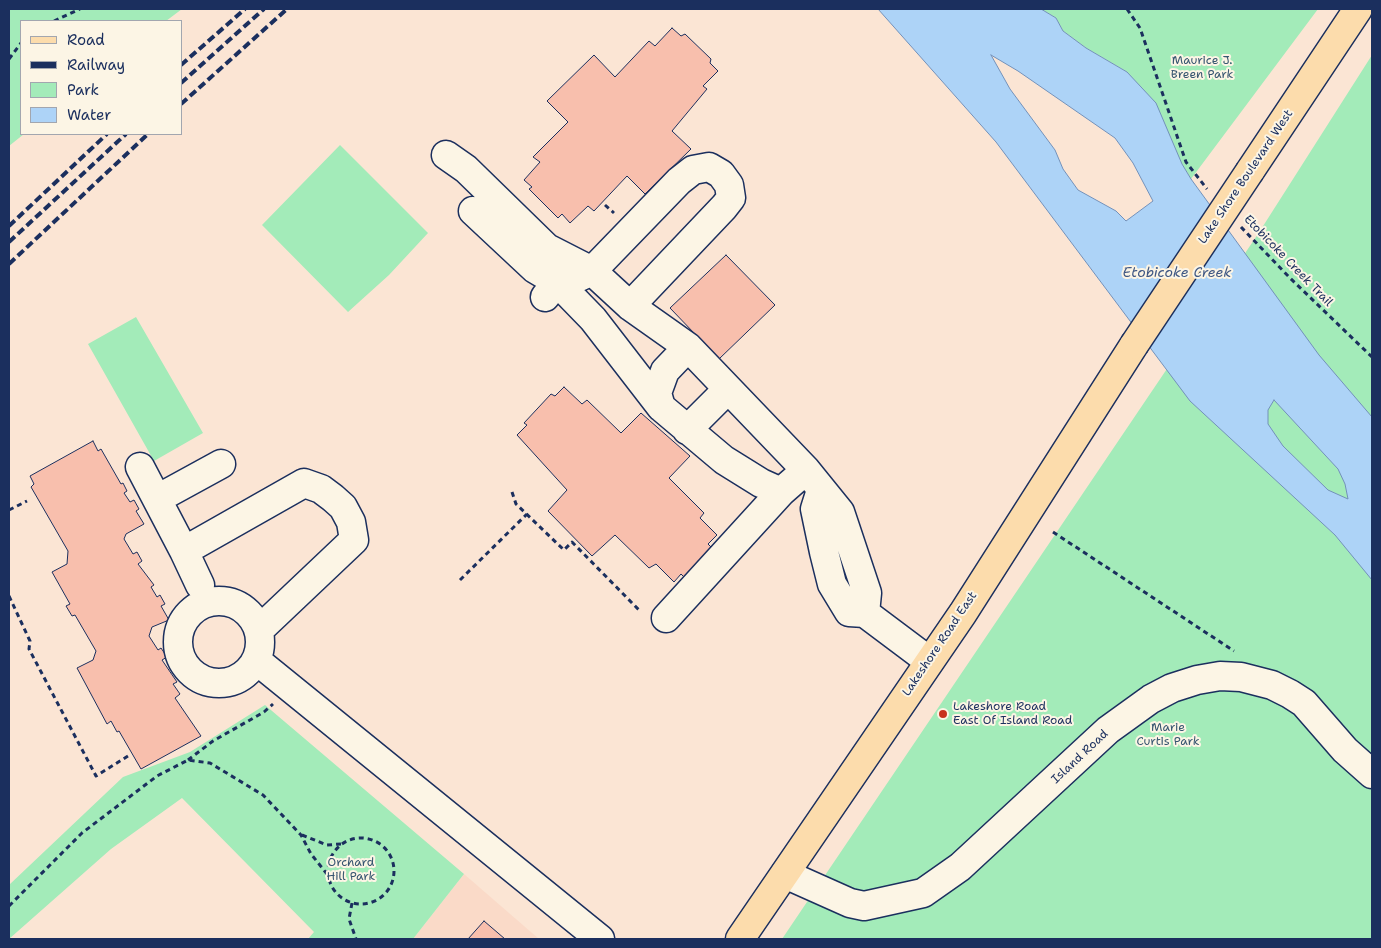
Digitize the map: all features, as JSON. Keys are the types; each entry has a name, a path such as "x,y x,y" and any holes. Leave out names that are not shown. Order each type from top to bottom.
{"main road":[{"name":"Lake Shore Boulevard West","path":"1134,345 1358,9"},
{"name":"Lakeshore Road East","path":"740,939 963,613 1134,345"}],"street":[{"path":"446,155 466,169 547,248 592,271 630,306 688,347 813,480 815,509 832,584 849,612 865,613 929,661"},
{"path":"551,289 592,271 693,170 709,167 722,174 729,185 731,198 630,306"},
{"path":"473,211 536,269 551,289 593,319 661,407 724,460 761,483 782,492"},
{"path":"661,407 658,393 664,371 688,347"},
{"path":"688,430 728,389"},
{"path":"157,499 221,464"},
{"path":"140,467 200,584"},
{"path":"666,618 782,492 813,480"},
{"path":"184,551 304,482 321,489 343,507 352,522 354,540 259,630"},
{"path":"211,601 227,601 241,606 252,616 259,630 260,644 256,660 247,672 234,680 219,683 204,680 191,672 181,660 177,645 179,630 186,616 197,606 211,601"},
{"path":"256,660 600,939"},
{"name":"Island Road","path":"785,874 850,903 864,906 923,893 960,867 1108,730 1151,699 1172,688 1197,680 1220,676 1254,679 1272,685 1304,703 1345,750 1372,774"}],"path":[{"path":"56,20 80,9"},
{"path":"1127,9 1140,28 1186,162 1212,194"},
{"path":"9,59 20,44"},
{"name":"Etobicoke Creek Trail","path":"1238,222 1290,278 1372,357"},
{"path":"512,492 516,504 564,550 572,542 639,610"},
{"path":"9,510 27,501"},
{"path":"460,580 527,514"},
{"path":"1053,532 1225,644 1242,658 1254,679"},
{"path":"9,596 30,641 29,649 96,776 128,756"},
{"path":"9,906 82,833 157,776 188,760 213,741 264,712 290,688"},
{"path":"188,760 210,763 228,772 263,795 301,834 311,854 327,874"},
{"path":"301,834 327,846 341,844 352,839 372,840 386,850 393,865 392,882 383,896 364,904 352,904 337,894 330,885 327,874 328,863 333,852 341,844"},
{"path":"352,904 349,919 356,939"}],"shaded area":[{"path":"464,874 539,939 413,939"}],"green space":[{"path":"9,9 182,9 167,20 20,20 20,135 23,135 9,146"},
{"name":"Maurice J. Breen Park","path":"1041,9 1318,9 1191,179 1127,72 1086,48 1063,31 1056,18"},
{"name":"Marie Curtis Park","path":"1372,55 1372,939 782,939 1258,234"},
{"path":"340,145 428,233 389,275 348,312 262,225"},
{"path":"136,317 203,433 154,461 88,344"},
{"name":"Orchard Hill Park","path":"265,705 464,874 413,939 308,939 314,932 182,798 111,849 9,939 9,885 123,777 190,752"}],"water":[{"name":"Etobicoke Creek","path":"878,9 1041,9 1056,18 1063,31 1086,48 1127,72 1156,103 1182,164 1191,179 1319,355 1372,417 1372,580 1335,535 1190,401 996,142","holes":["991,55 1018,71 1115,138 1133,163 1153,201 1126,221 1116,211 1078,190 1063,169 1055,150 1010,89","1274,400 1338,469 1345,484 1348,499 1328,490 1283,446 1268,424 1268,410"]}],"building":[{"path":"672,28 681,36 685,34 711,59 710,63 718,71 703,86 707,89 672,131 691,149 645,194 627,176 594,211 588,206 570,223 562,214 558,218 529,189 532,187 524,180 540,162 533,157 568,122 547,101 594,55 615,77 649,41 655,46"},
{"path":"726,255 775,305 719,359 670,308"},
{"path":"564,387 582,404 587,400 621,433 641,413 690,456 669,478 704,513 700,518 717,535 708,544 712,548 684,577 681,574 674,582 656,564 649,568 615,535 592,556 548,511 567,490 517,435 527,425 524,423 551,394 555,396"},
{"path":"93,441 98,451 101,449 121,484 123,483 127,491 124,493 130,502 134,500 139,509 136,511 144,524 126,534 124,539 133,554 137,552 142,561 138,564 154,585 151,587 157,597 160,595 165,604 161,606 169,620 152,627 149,636 158,650 161,648 167,657 162,660 177,682 173,684 180,694 175,698 201,736 141,769 119,731 117,732 111,721 107,724 77,668 93,660 96,651 75,615 72,616 66,606 70,604 52,572 67,564 68,551 31,487 34,484 30,476"},
{"path":"484,921 505,939 468,939"}],"railway":[{"path":"182,64 245,9"},
{"path":"182,82 264,9"},
{"path":"182,103 287,9"},
{"path":"9,226 106,135"},
{"path":"9,242 125,135"},
{"path":"9,264 147,135"}],"place":[{"name":"Lakeshore Road East Of Island Road","path":"943,714"}]}
